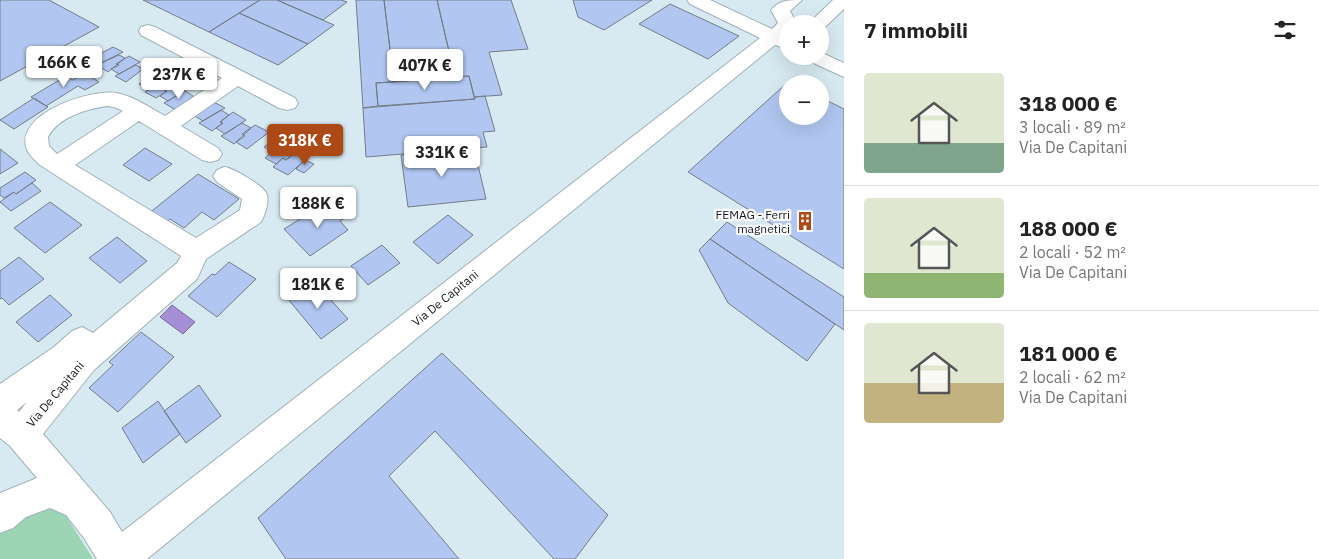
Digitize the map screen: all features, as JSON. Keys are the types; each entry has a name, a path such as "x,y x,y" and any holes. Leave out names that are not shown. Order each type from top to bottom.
{"street":[{"path":"696,0 779,30"},
{"path":"781,15 780,10 793,0"},
{"path":"827,15 844,0"},
{"path":"148,31 287,103"},
{"name":"Via De Capitani","path":"196,252 187,271 82,360 11,426 97,525 118,559 779,36"},
{"path":"829,64 844,71"},
{"path":"165,127 237,76"},
{"path":"196,252 57,165 38,149 37,137 44,126 69,109 102,100 117,100 139,111 210,154"},
{"path":"57,165 139,111"},
{"name":"Via De Capitani","path":"0,403 65,357 169,261 196,252 252,215 256,195 225,176"},
{"path":"0,515 15,504 50,491 78,502"}],"green space":[{"path":"43,503 63,511 93,559 0,559 0,526"}],"shaded area":[{"path":"172,305 195,322 183,334 160,317"}],"building":[{"path":"0,0 49,0 99,27 0,81"},
{"path":"143,0 260,0 209,32"},
{"path":"260,0 277,0 334,25 308,44 239,13"},
{"path":"277,0 341,0 347,2 323,20"},
{"path":"356,0 384,0 394,82 376,83 378,106 363,108"},
{"path":"384,0 437,0 455,77 394,82"},
{"path":"437,0 511,0 528,49 489,52 502,95 474,97 469,76 455,77"},
{"path":"573,0 652,0 604,30 578,17"},
{"path":"670,4 739,36 708,59 639,24"},
{"path":"239,13 308,44 278,65 209,32"},
{"path":"113,47 123,52 101,63 92,58"},
{"path":"119,55 125,58 108,72 97,65"},
{"path":"129,56 140,62 119,74 111,69 119,65 116,64"},
{"path":"136,65 143,69 126,82 115,76"},
{"path":"159,71 170,77 148,89 139,84"},
{"path":"84,73 99,82 85,90 78,86 46,106 31,97 66,76 73,80"},
{"path":"469,76 475,99 378,106 376,83"},
{"path":"166,80 173,84 164,90 167,91 156,98 145,92"},
{"path":"177,81 189,88 168,101 160,96 167,91 164,90"},
{"name":"FEMAG - Ferri magnetici","path":"779,90 779,125 829,125 829,102 844,109 844,269 688,172"},
{"path":"185,91 193,96 176,110 164,103"},
{"path":"485,96 495,131 483,132 487,147 366,157 363,108 475,99 474,97"},
{"path":"34,98 48,107 14,129 0,120"},
{"path":"212,101 225,108 203,121 193,115"},
{"path":"221,110 229,115 220,122 223,123 212,131 199,123"},
{"path":"233,112 246,120 225,134 216,128 223,123 220,122"},
{"path":"242,123 251,128 234,144 221,136"},
{"path":"255,125 269,132 247,149 236,142 245,136 242,134"},
{"path":"275,138 283,142 272,151 264,147"},
{"path":"288,138 302,146 286,160 283,158 276,164 265,158"},
{"path":"145,148 172,164 149,181 123,165"},
{"path":"474,148 486,199 408,207 401,155"},
{"path":"0,149 18,163 0,174"},
{"path":"294,153 305,160 288,175 273,167 283,158 286,160"},
{"path":"305,160 314,164 304,173 296,169"},
{"path":"25,172 36,180 16,194 14,192 4,198 0,195 0,188"},
{"path":"198,174 239,199 214,220 202,212 184,228 170,219 163,224 148,214"},
{"path":"32,183 41,191 11,211 0,202 14,192 16,194"},
{"path":"50,202 82,225 45,253 14,228"},
{"path":"334,202 348,216 340,221 348,230 310,256 284,229 305,216 308,219"},
{"path":"448,215 473,235 438,264 413,242"},
{"path":"727,222 844,297 844,330 710,239"},
{"path":"117,237 147,261 120,283 89,258"},
{"path":"710,239 835,324 807,361 728,303 699,250"},
{"path":"382,245 400,263 368,285 351,266"},
{"path":"19,257 44,279 9,305 2,298 0,299 0,271"},
{"path":"229,262 256,279 217,317 188,296 212,274 215,275"},
{"path":"314,281 348,319 321,339 288,299"},
{"path":"50,295 72,315 38,342 16,322"},
{"path":"141,332 174,357 118,412 89,388 113,365 109,362"},
{"path":"442,353 608,515 575,559 554,559 435,431 389,476 459,559 286,559 258,518"},
{"path":"199,385 221,416 186,443 164,411"},
{"path":"158,401 180,434 143,463 122,428"}],"place":[{"name":"FEMAG - Ferri magnetici","path":"805,221"}]}
